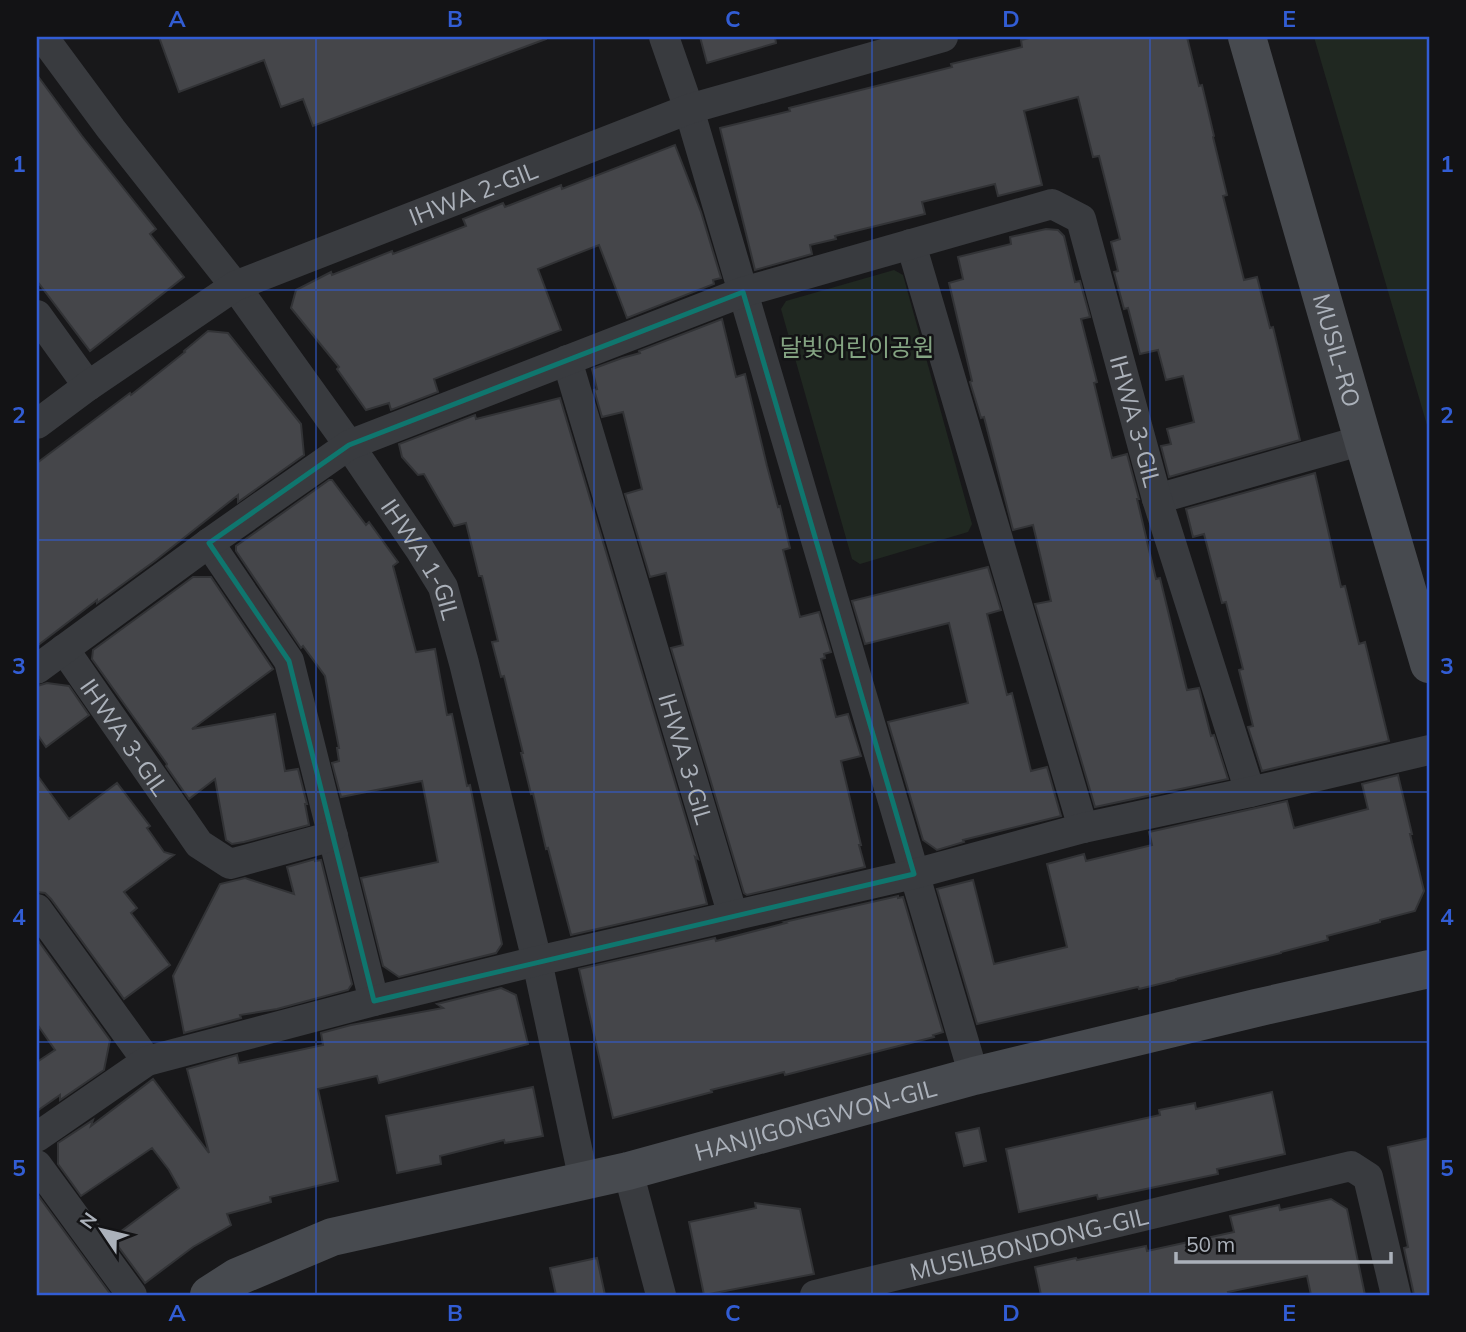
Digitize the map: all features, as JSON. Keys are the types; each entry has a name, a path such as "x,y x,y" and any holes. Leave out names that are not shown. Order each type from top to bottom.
{"street":[{"name":"IHWA 1-GIL","path":"43,37 111,130 235,286 349,445 443,587 537,961 584,1181"},
{"path":"664,37 689,109 974,1076"},
{"name":"IHWA 2-GIL","path":"37,424 235,286 689,109 943,37"},
{"name":"MUSIL-RO","path":"1247,37 1429,664"},
{"name":"IHWA 3-GIL","path":"37,669 349,445 743,292 1052,204 1081,219 1157,499 1250,792"},
{"path":"911,244 1083,828"},
{"path":"37,315 88,386"},
{"name":"IHWA 3-GIL","path":"567,360 733,916"},
{"path":"1157,499 1363,440"},
{"path":"209,543 289,661 374,1001"},
{"name":"IHWA 3-GIL","path":"64,649 199,844 230,864 333,836"},
{"path":"37,1137 147,1060 537,961 914,874 1083,828 1429,750"},
{"path":"37,909 147,1060"},
{"name":"HANJIGONGWON-GIL","path":"209,1295 237,1277 331,1237 628,1171 974,1076 1429,969"},
{"path":"37,1165 132,1295"},
{"name":"MUSILBONDONG-GIL","path":"815,1295 1350,1166 1368,1177 1396,1295"},
{"path":"628,1171 661,1295"}],"highlighted area":[{"path":"743,292 914,874 374,1001 289,661 209,543 349,445"}],"green space":[{"path":"1314,37 1429,37 1429,432"},
{"name":"달빛어린이공원","path":"894,270 903,275 972,524 968,532 860,564 852,559 781,309 786,301"}],"building":[{"path":"159,37 546,39 313,126 303,99 281,107 264,60 179,92"},
{"path":"700,37 775,37 776,43 707,63"},
{"path":"1033,37 1187,37 1214,136 1227,195 1223,196 1244,280 1257,277 1270,328 1273,327 1300,440 1169,477 1161,446 1171,444 1167,429 1194,422 1183,376 1166,380 1158,350 1140,354 1128,308 1124,309 1114,272 1118,271 1111,242 1120,239 1099,156 1093,157 1078,97 1024,111 1042,185 998,196 995,184 922,202 925,214 835,236 836,239 810,245 812,254 755,270 720,128 1022,47 1021,40"},
{"path":"37,75 156,229 150,234 184,277 90,351 37,281"},
{"path":"675,145 701,212 721,278 713,280 714,284 627,318 599,245 538,269 561,330 434,379 438,392 391,410 389,403 366,410 337,369 339,367 291,308 296,290 331,272 332,275 466,226 463,219 503,203 505,207 561,185 562,189"},
{"path":"1046,229 1058,230 1064,236 1075,282 1080,281 1090,317 1081,319 1112,458 1127,454 1156,579 1160,578 1187,690 1199,688 1211,736 1214,735 1228,779 1095,807 1035,604 1051,601 1033,525 1013,530 984,417 981,418 970,382 972,381 949,283 963,279 958,257 1011,244 1010,237"},
{"path":"722,319 736,377 745,374 767,466 778,507 780,506 790,548 783,550 800,617 819,612 831,652 824,654 825,658 821,659 836,717 848,714 861,756 841,761 865,867 747,895 744,893 671,648 683,645 666,573 650,577 625,494 642,489 623,412 602,417 594,390 597,389 592,369 640,353 639,351"},
{"path":"208,331 228,333 301,424 304,455 238,502 238,495 156,560 97,603 97,600 37,646 37,463 130,393 131,395"},
{"path":"560,398 698,859 695,857 707,904 571,935 533,793 531,794 504,676 501,677 492,642 498,641 466,523 454,526 424,474 418,475 402,457 399,444 475,415 476,419"},
{"path":"1315,473 1341,587 1345,586 1359,644 1365,642 1389,741 1262,771 1248,727 1253,726 1239,670 1243,669 1226,602 1222,603 1204,534 1193,537 1186,509"},
{"path":"332,480 366,525 369,522 398,562 393,566 416,652 435,649 447,715 452,714 467,786 470,785 502,944 496,953 399,977 383,966 361,878 438,862 422,781 341,797 332,763 339,761 339,748 325,676 303,646 301,648 236,551 236,546"},
{"path":"988,567 1001,610 987,614 1007,695 1012,693 1031,771 1047,767 1061,816 963,840 964,842 937,850 923,840 888,722 968,703 949,623 865,644 852,601"},
{"path":"193,577 211,577 273,669 192,729 275,714 285,771 298,769 309,825 244,842 232,844 226,840 215,779 189,799 92,659 93,650"},
{"path":"47,683 69,686 89,715 46,747 37,734 37,686"},
{"path":"37,775 69,819 117,783 150,826 147,828 164,852 174,855 124,892 137,908 131,913 170,965 124,999 51,899 45,893 37,892"},
{"path":"1398,775 1424,891 1415,911 1327,936 1328,940 1281,953 1139,989 1138,987 977,1024 937,889 973,880 994,964 1067,947 1047,864 1084,854 1086,861 1152,845 1149,832 1287,801 1294,828 1368,809 1362,784"},
{"path":"315,859 321,860 352,984 348,990 277,1009 240,1015 241,1018 184,1033 173,976 220,884 245,878 294,894 287,867"},
{"path":"903,897 943,1032 933,1035 934,1037 785,1075 784,1072 711,1090 712,1092 613,1118 579,969 715,938 716,941 786,923 784,922"},
{"path":"37,939 110,1040 104,1070 60,1100 60,1095 37,1111 37,1062 55,1050 37,1024"},
{"path":"501,988 516,995 528,1044 379,1083 377,1076 318,1089 338,1181 270,1197 271,1202 227,1214 231,1225 193,1247 145,1283 112,1238 179,1188 169,1170 152,1148 81,1196 58,1164 58,1143 93,1120 91,1126 153,1079 209,1153 187,1069 237,1055 239,1063 323,1045 321,1033 443,1008 437,1004"},
{"path":"533,1087 543,1136 505,1143 504,1140 440,1156 441,1164 397,1173 386,1116"},
{"path":"1272,1092 1285,1154 1217,1169 1218,1174 1019,1212 1006,1149 1160,1115 1159,1110 1195,1103 1196,1109"},
{"path":"979,1128 986,1161 964,1166 956,1133"},
{"path":"1429,1138 1429,1295 1414,1295 1404,1248 1408,1247 1388,1147"},
{"path":"37,1194 111,1295 37,1295"},
{"path":"1331,1199 1347,1209 1365,1295 1311,1295 1307,1276 1228,1292 1229,1295 1041,1295 1035,1267 1146,1246 1147,1251 1234,1232 1230,1216 1279,1205 1280,1210"},
{"path":"755,1203 800,1209 814,1274 704,1295 689,1222 756,1208"},
{"path":"597,1258 605,1295 556,1295 550,1268"}]}
